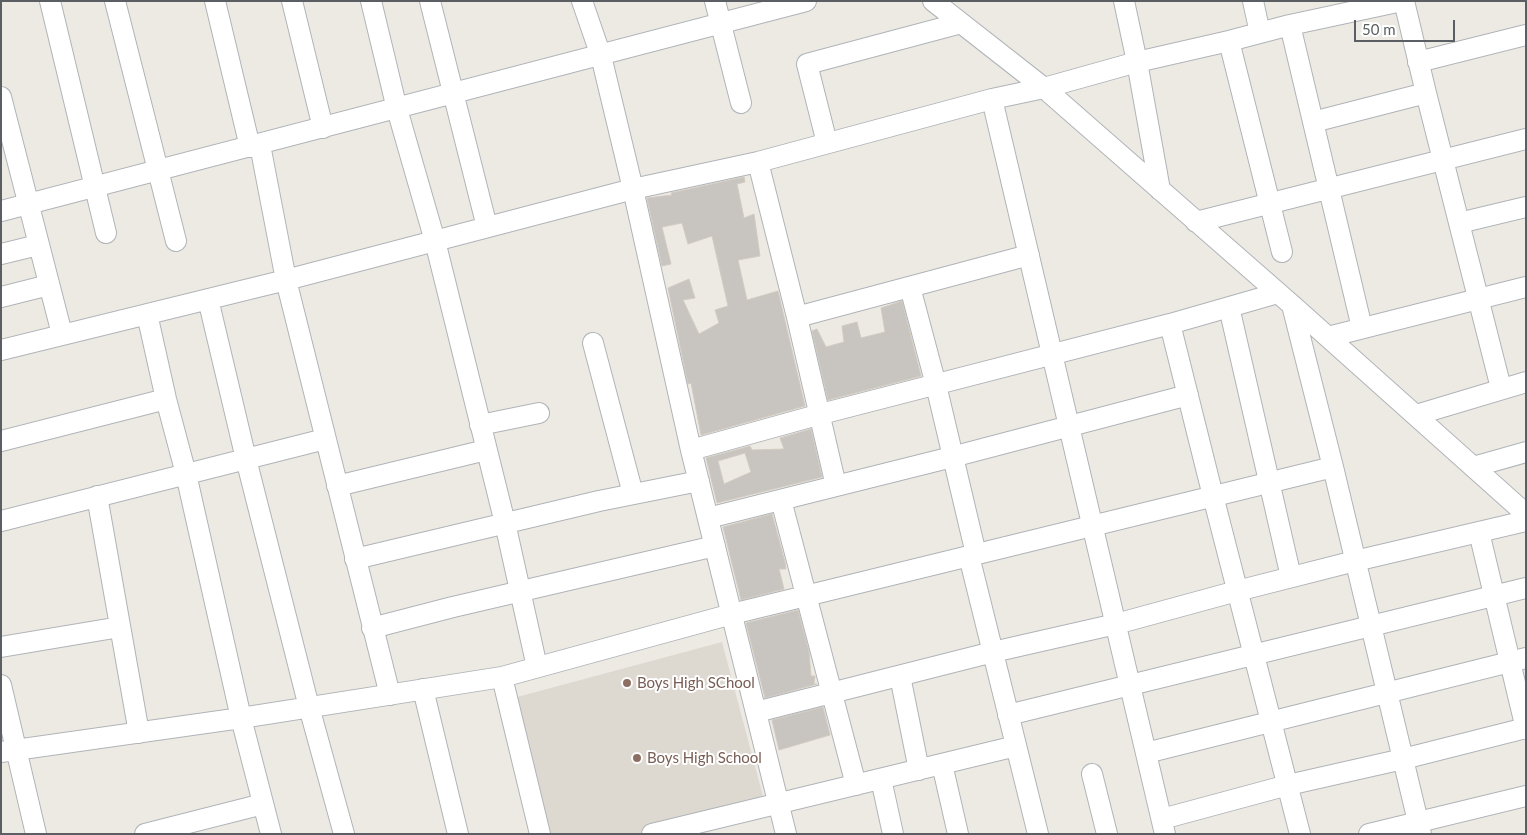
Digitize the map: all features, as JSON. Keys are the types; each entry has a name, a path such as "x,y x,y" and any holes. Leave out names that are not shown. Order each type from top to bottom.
{"street":[{"path":"50,1 106,233"},
{"path":"116,1 176,241"},
{"path":"215,1 255,146 325,439 390,695"},
{"path":"292,1 322,128"},
{"path":"371,1 397,109 435,241 505,523 537,668"},
{"path":"430,1 487,227"},
{"path":"582,1 601,56 699,481 786,834"},
{"path":"715,1 742,103"},
{"path":"1,211 806,1"},
{"path":"1124,1 1160,190"},
{"path":"1254,1 1260,33"},
{"path":"1,350 286,280 633,189 758,162 1137,62 1229,41 1290,24 1403,1 1501,388"},
{"path":"935,2 1044,88 1328,337 1526,514"},
{"path":"827,143 808,64 961,23"},
{"path":"1290,24 1362,328"},
{"path":"1418,62 1526,35"},
{"path":"1229,41 1282,252"},
{"path":"1314,122 1426,94"},
{"path":"1,97 62,334"},
{"path":"992,99 1163,826 1288,786 1526,729 1518,660 1494,596 1478,532"},
{"path":"1196,222 1526,139"},
{"path":"758,162 798,317 836,486"},
{"path":"1459,223 1526,207"},
{"path":"1,254 38,244"},
{"path":"798,317 1028,255"},
{"path":"1,297 49,285"},
{"path":"910,287 936,385 993,652 1038,834"},
{"path":"1328,337 1526,287"},
{"path":"208,299 309,708 344,834"},
{"path":"692,450 821,414 1230,307 1285,299"},
{"path":"1285,299 1332,467 1419,828"},
{"path":"1230,307 1290,577"},
{"path":"147,314 271,834"},
{"path":"1170,324 1300,834"},
{"path":"593,343 633,494"},
{"path":"1416,415 1526,382"},
{"path":"708,518 1188,395"},
{"path":"1,441 166,399"},
{"path":"480,425 539,413"},
{"path":"1,521 325,439"},
{"path":"337,486 486,450"},
{"path":"1473,467 1526,452"},
{"path":"9,751 309,708 502,677 732,614 1332,467"},
{"path":"355,559 505,523 699,481"},
{"path":"97,496 139,733"},
{"path":"781,500 856,785"},
{"path":"756,712 993,652 1116,624 1237,590 1526,521"},
{"path":"372,628 715,546"},
{"path":"1008,715 1526,588"},
{"path":"1,647 120,626"},
{"path":"1146,754 1518,660"},
{"path":"900,676 919,770"},
{"path":"502,677 540,834"},
{"path":"1,685 9,751 36,834"},
{"path":"423,689 458,834"},
{"path":"652,834 1016,746"},
{"path":"942,764 958,834"},
{"path":"1092,774 1107,834"},
{"path":"881,779 894,834"},
{"path":"1369,834 1419,828 1526,796"},
{"path":"145,834 179,830 263,804"}],"shaded area":[{"name":"Boys High School","path":"722,642 768,815 699,834 542,834 506,700"}],"building":[{"path":"744,177 745,182 737,184 744,218 754,214 760,256 738,260 747,300 778,291 805,406 701,435 691,383 688,384 668,288 689,279 695,298 683,300 699,334 719,323 715,310 728,306 712,236 688,244 682,223 662,227 671,264 662,266 647,198 672,195 671,193"},
{"path":"902,301 921,376 828,400 812,331 817,329 826,347 844,342 842,326 857,322 861,338 885,332 881,308"},
{"path":"811,429 822,477 717,503 706,458 750,446 752,450 784,449 780,438","holes":["745,453 751,472 724,484 718,461"]},
{"path":"772,514 785,562 786,569 779,569 784,589 741,600 723,527"},
{"path":"798,610 809,652 811,676 815,676 814,684 817,684 765,698 746,623"},
{"path":"823,707 830,735 779,750 772,720"}],"place":[{"name":"Boys High SChool","path":"627,683"},
{"name":"Boys High School","path":"637,758"}]}
